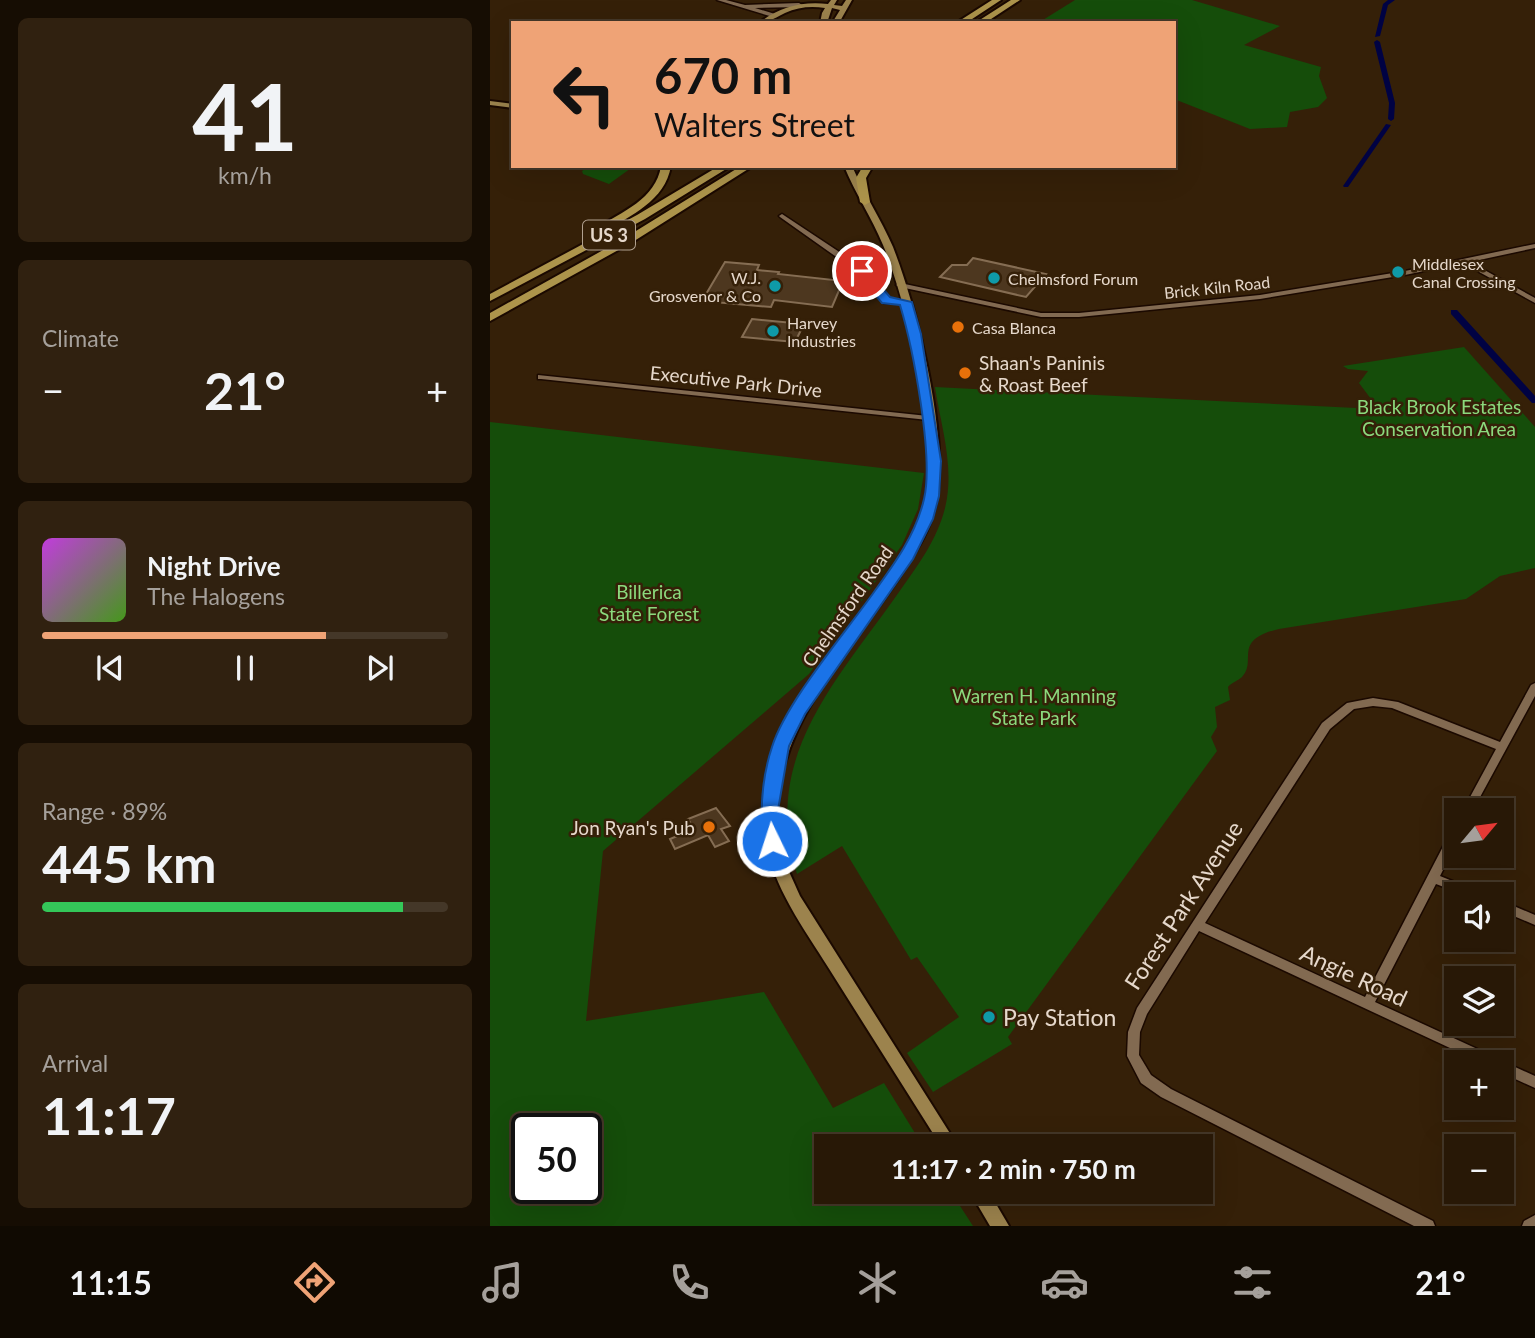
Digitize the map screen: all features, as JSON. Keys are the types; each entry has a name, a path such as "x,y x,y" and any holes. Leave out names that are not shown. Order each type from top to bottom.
{"highway":[{"path":"963,21 997,0"},
{"path":"982,21 1016,0"},
{"path":"998,21 1024,0"},
{"path":"490,298 646,201 661,185 665,168"},
{"name":"US 3","path":"490,298 617,230 723,168"},
{"name":"US 3","path":"490,318 627,241 745,168"},
{"path":"865,202 861,178 867,168"}],"main road":[{"path":"836,21 849,0"},
{"path":"765,21 799,5 830,5 841,9"},
{"path":"490,103 511,106"},
{"name":"Chelmsford Road","path":"849,168 889,248 915,334 934,466 932,496 926,519 906,559 798,712 781,746 772,786 769,818 776,859 793,898 942,1134"},
{"path":"986,1204 1000,1226"}],"street":[{"path":"720,0 773,16"},
{"path":"743,7 799,5"},
{"path":"782,216 862,271 887,301 905,302"},
{"name":"Brick Kiln Road","path":"900,285 1041,315 1079,315 1260,298 1535,246"},
{"path":"1463,261 1535,300"},
{"name":"Executive Park Drive","path":"541,377 928,418"},
{"path":"1474,798 1535,687"},
{"name":"Forest Park Avenue","path":"1428,1226 1166,1093 1146,1079 1133,1056 1134,1031 1140,1012 1199,926 1315,743 1340,712 1363,703 1394,705 1501,747"},
{"path":"1368,1004 1444,856"},
{"path":"1433,878 1444,882"},
{"path":"1514,911 1535,920"},
{"name":"Angie Road","path":"1199,926 1466,1050"},
{"path":"1514,1072 1535,1082"},
{"path":"1528,1226 1535,1222"}],"green space":[{"path":"1075,0 1192,0 1280,26 1244,45 1321,67 1319,76 1327,98 1318,107 1290,112 1287,127 1250,129 1176,100 1176,21 1041,21"},
{"path":"586,168 631,168 609,184 583,174 582,171"},
{"name":"Warren H. Manning State Park","path":"1464,347 1535,427 1535,568 1500,576 1466,599 1279,629 1255,639 1248,651 1246,671 1228,687 1230,700 1215,707 1217,727 1211,737 1217,751 1008,1037 1012,1044 933,1092 907,1053 959,1017 917,957 911,960 842,846 797,874 788,832 789,793 797,757 811,722 830,689 920,562 942,520 948,493 948,462 935,387 1356,408 1357,403 1371,399 1359,383 1368,371 1343,366"},
{"name":"Billerica State Forest","path":"490,422 924,473 918,509 902,545 809,674 603,851 586,1021 764,992 833,1108 884,1083 916,1134 814,1134 814,1204 959,1204 973,1226 490,1226"}],"building":[{"name":"Chelmsford Forum","path":"973,258 1046,274 1026,297 940,277 952,265 967,265"},
{"name":"W.J. Grosvenor & Co","path":"725,262 759,265 757,270 779,272 778,274 843,281 832,307 774,300 771,307 702,301"},
{"name":"Harvey Industries","path":"752,319 804,324 795,342 742,337"},
{"name":"Jon Ryan's Pub","path":"716,808 730,826 721,829 729,841 715,847 708,835 675,849 670,839 694,829 688,819"}],"waterway":[{"path":"1377,36 1386,4 1392,0"},
{"path":"1377,42 1392,103 1391,119"},
{"path":"1346,186 1388,125"},
{"path":"1454,312 1535,401"}],"place":[{"name":"Middlesex Canal Crossing","path":"1398,272"},
{"name":"Chelmsford Forum","path":"994,278"},
{"name":"W.J. Grosvenor & Co","path":"775,286"},
{"name":"Casa Blanca","path":"958,327"},
{"name":"Harvey Industries","path":"773,331"},
{"name":"Shaan's Paninis & Roast Beef","path":"965,373"},
{"name":"Jon Ryan's Pub","path":"709,827"},
{"name":"Pay Station","path":"989,1017"}],"route":[{"path":"772,841 769,810 781,746 798,712 906,559 926,519 932,496 934,461 915,334 905,302 887,301 862,271"}],"park label":[{"name":"Black Brook Estates Conservation Area","path":"1439,417"}]}
